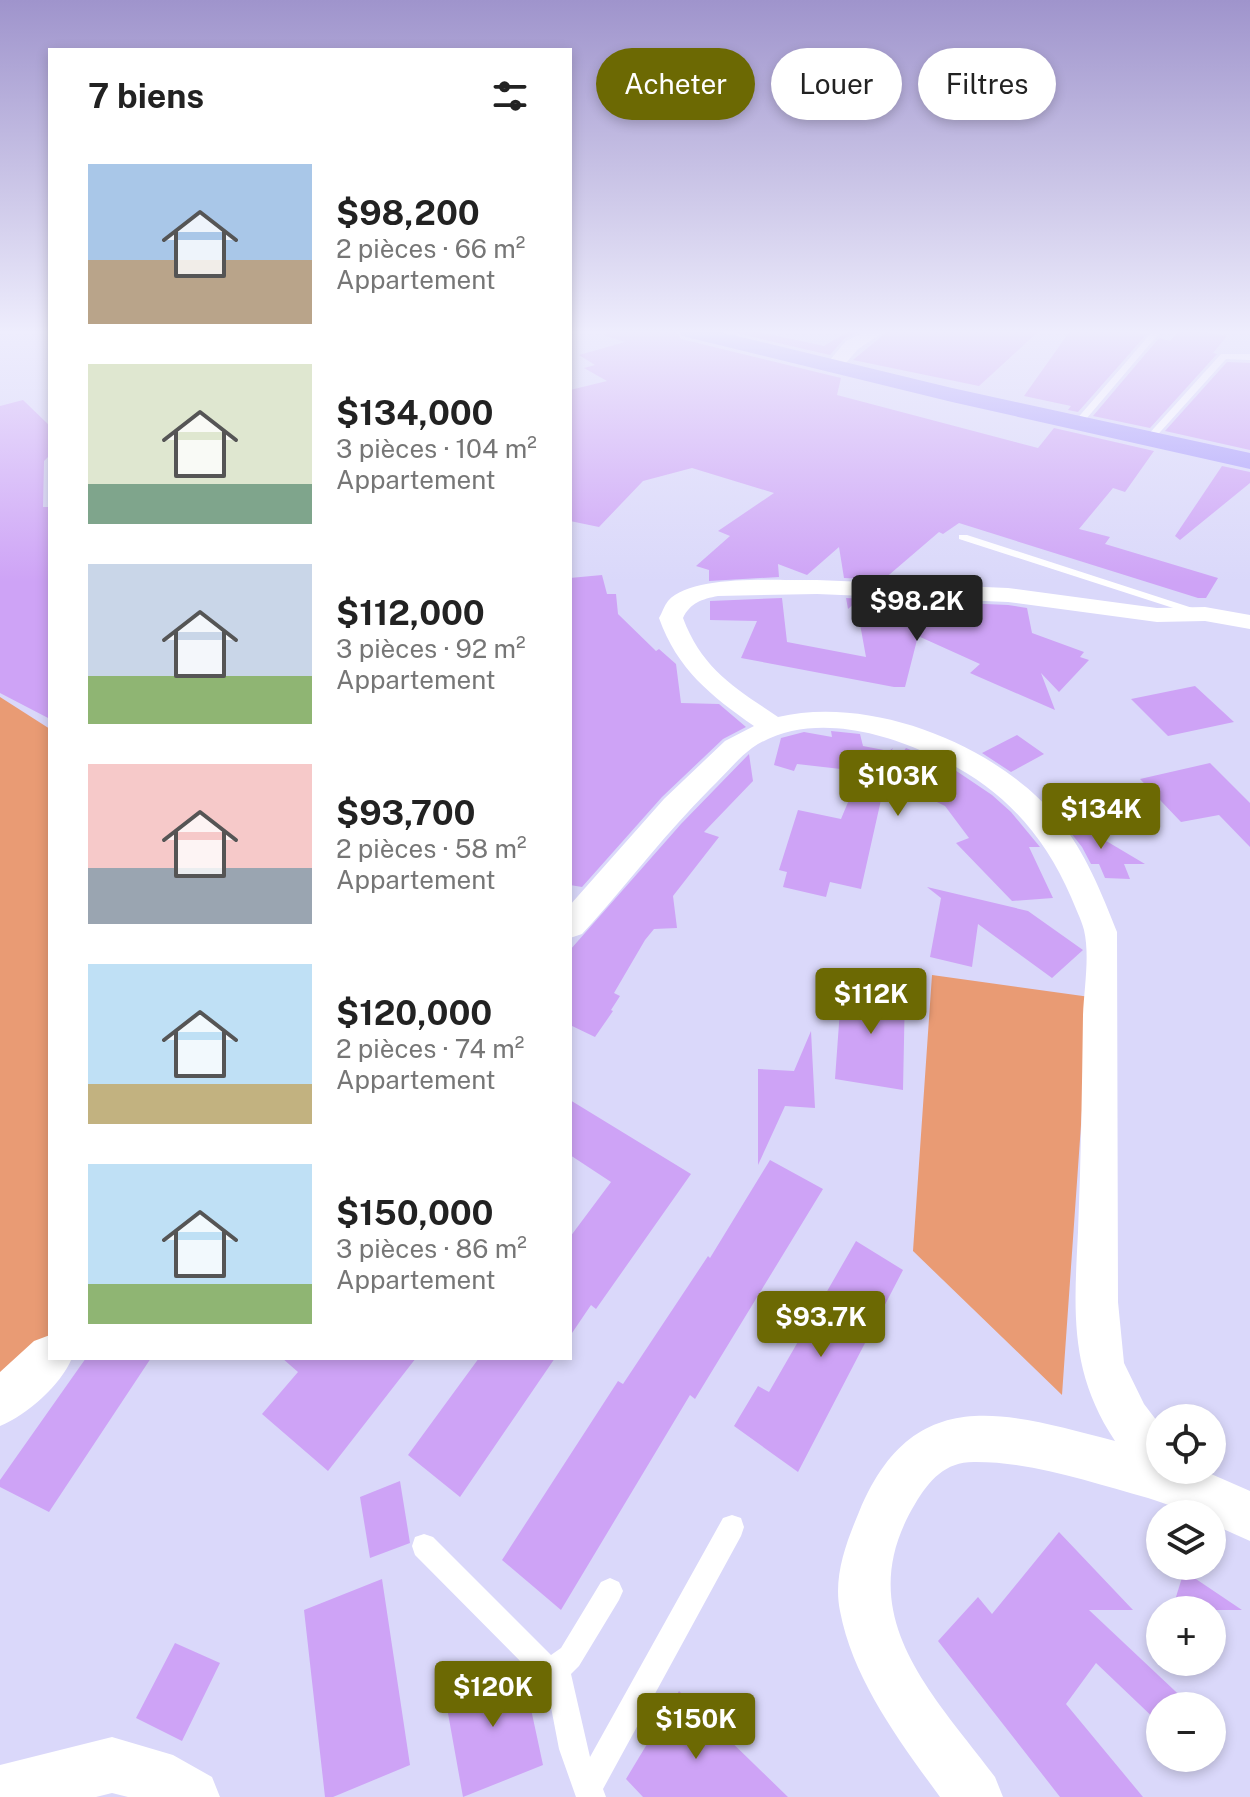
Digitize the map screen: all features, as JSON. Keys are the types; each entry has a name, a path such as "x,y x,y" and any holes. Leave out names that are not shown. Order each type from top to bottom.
{"highway":[{"path":"1042,415 1250,461"}],"street":[{"path":"774,727 709,682 690,660 676,635 671,618 678,604 695,594 718,589 817,587 1008,595 1157,615 1205,614 1250,622"},
{"path":"572,923 597,899 659,822 743,741 774,727 830,718 858,720 930,742 964,758 1046,825 1076,875 1101,932 1096,1302 1102,1367 1128,1420 1146,1446"},
{"path":"0,1403 48,1359"},
{"path":"975,1797 886,1668 865,1609 867,1557 879,1518 906,1474 930,1448 958,1439 998,1440 1146,1469"},
{"path":"1187,1484 1250,1516"},
{"path":"0,1793 60,1787 112,1765 153,1775 192,1797"}],"lane":[{"path":"1078,423 1085,415"},
{"path":"1149,439 1171,415"},
{"path":"963,537 1205,614"},
{"path":"590,1793 732,1527"},
{"path":"424,1546 545,1668 557,1669 570,1657 610,1591"},
{"path":"557,1669 573,1749 590,1793"}],"shaded area":[{"path":"0,697 48,728 48,1349 0,1389"},
{"path":"932,975 1090,997 1062,1395 913,1251"}],"building":[{"path":"0,415 38,415 48,424 43,507 48,507 48,718 0,693"},
{"path":"572,415 912,415 1038,448 1054,428 1154,451 1125,492 1113,488 1079,529 1110,537 1105,544 1218,578 1206,598 1198,598 959,523 943,534 939,532 883,580 844,578 839,547 807,575 778,564 779,577 709,581 709,570 696,566 730,536 718,531 774,493 692,468 643,481 599,527 572,521"},
{"path":"1094,415 1162,415 1150,428"},
{"path":"1180,415 1250,415 1250,450 1165,431"},
{"path":"1222,466 1250,472 1250,483 1180,540 1175,536"},
{"path":"602,575 607,594 616,594 618,614 656,651 659,649 676,664 681,703 719,704 746,727 723,739 662,797 582,887 572,885 572,578"},
{"path":"782,598 787,642 866,657 856,602 848,609 846,598 1008,605 1027,608 1032,633 1084,652 1080,657 1089,660 1059,692 1041,673 1055,710 970,673 980,664 918,636 905,687 894,687 741,658 757,621 710,620 710,601"},
{"path":"1195,686 1234,722 1168,736 1131,699"},
{"path":"831,731 860,734 863,746 889,751 893,748 903,752 906,748 949,766 992,795 1011,812 1040,847 1029,847 1053,898 1012,901 956,843 969,838 945,806 896,782 891,793 883,791 861,889 830,882 826,897 783,887 787,872 779,870 798,810 841,819 856,783 867,772 797,764 794,771 774,765 781,738 804,732 832,737"},
{"path":"1017,735 1044,754 1011,772 982,753"},
{"path":"749,754 753,781 704,832 719,837 673,896 677,928 654,929 645,940 614,993 620,996 613,1011 595,1037 572,1026 572,948 681,824"},
{"path":"1210,763 1250,803 1250,847 1219,815 1181,822 1140,779"},
{"path":"1052,809 1145,864 1124,864 1130,879 1105,878 1099,864 1091,864 1082,847"},
{"path":"927,887 1028,911 1083,950 1052,978 978,924 972,967 930,957 941,898"},
{"path":"842,982 905,992 903,1090 835,1079"},
{"path":"811,1031 815,1108 785,1106 758,1165 758,1069 794,1071"},
{"path":"572,1101 691,1174 596,1309 591,1305 572,1333 572,1234 611,1182 572,1156"},
{"path":"770,1160 823,1189 695,1399 690,1395 561,1610 502,1560 618,1381 623,1384 708,1256 710,1258"},
{"path":"856,1241 903,1270 798,1472 734,1426 758,1386 769,1392"},
{"path":"85,1360 150,1360 49,1512 0,1487 0,1480"},
{"path":"284,1360 414,1360 328,1471 262,1414 298,1372"},
{"path":"478,1360 554,1360 460,1497 408,1455"},
{"path":"400,1481 410,1543 370,1558 360,1497"},
{"path":"1059,1532 1133,1610 1089,1610 1146,1664 1146,1676 1159,1676 1176,1692 1146,1692 1146,1711 1096,1663 1066,1704 1143,1797 1060,1797 938,1641 978,1597 992,1614"},
{"path":"382,1579 410,1765 333,1797 325,1797 304,1610"},
{"path":"1181,1580 1197,1580 1221,1596 1176,1596"},
{"path":"1226,1599 1242,1610 1226,1610"},
{"path":"175,1643 220,1663 182,1741 136,1718"},
{"path":"517,1662 522,1667 543,1765 463,1797 444,1691"},
{"path":"679,1691 788,1797 643,1797 626,1779"}]}
